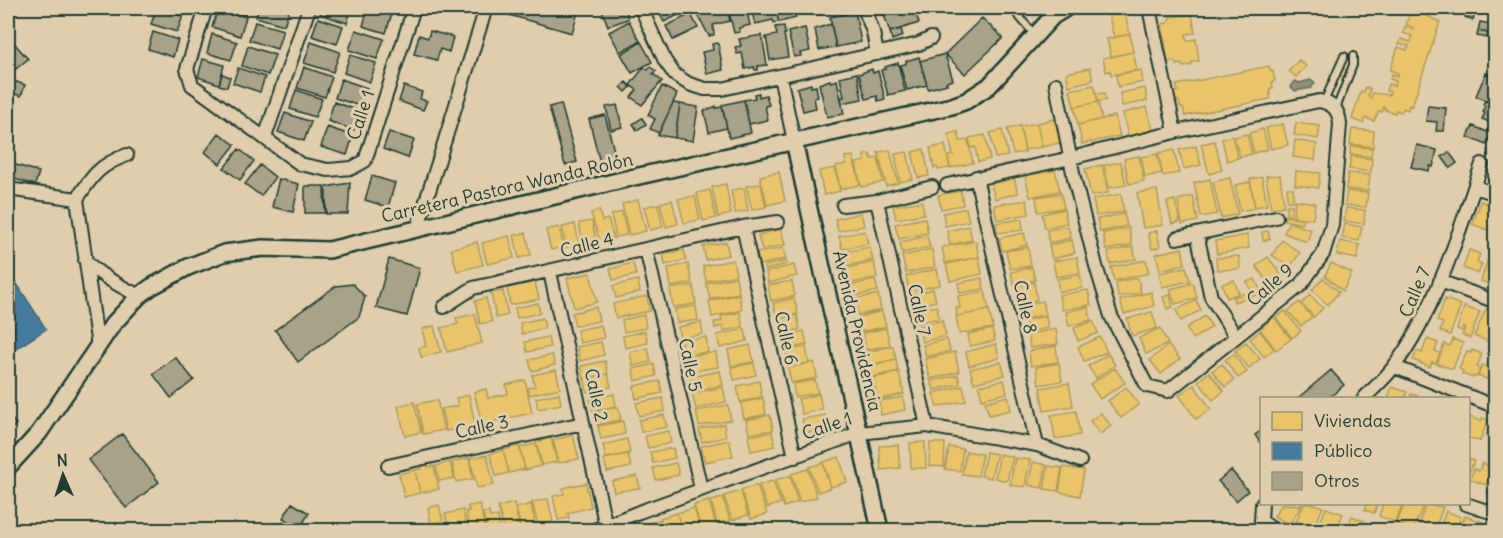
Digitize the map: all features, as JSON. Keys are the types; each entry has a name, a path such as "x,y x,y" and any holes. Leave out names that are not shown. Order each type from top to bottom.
{"street":[{"path":"206,8 187,69 192,85 265,137 309,8"},
{"name":"Calle 1","path":"265,137 300,164 328,170 352,168 365,161 414,8"},
{"path":"417,230 486,8"},
{"path":"641,8 665,61 675,75 689,84 705,89 722,89 780,76 919,44 931,38"},
{"path":"864,8 873,32 876,54"},
{"name":"Carretera Pastora Wanda Rolón","path":"8,467 39,433 113,324 145,291 188,267 224,253 263,248 329,250 794,141 939,110 966,101 989,86 1053,16 1066,8"},
{"path":"1149,8 1174,132"},
{"path":"780,76 794,141"},
{"name":"Calle 9","path":"1056,84 1096,266 1111,316 1147,386 1168,391 1301,285 1323,254 1332,225 1340,124 1336,109"},
{"path":"947,184 1318,101 1336,109"},
{"name":"Avenida Providencia","path":"794,141 880,531"},
{"path":"98,347 77,199 94,173 127,155"},
{"name":"Calle 7","path":"1366,397 1395,367 1421,325 1440,281 1482,164"},
{"name":"Calle 8","path":"976,177 1037,445"},
{"path":"843,205 877,201 932,187"},
{"path":"1475,187 1496,194"},
{"path":"8,189 77,199"},
{"name":"Calle 7","path":"877,201 927,426"},
{"path":"1177,238 1275,217"},
{"name":"Calle 4","path":"444,307 473,288 743,227 778,222"},
{"name":"Calle 6","path":"743,227 795,456"},
{"path":"1197,234 1211,297 1236,337"},
{"name":"Calle 5","path":"646,249 700,489"},
{"path":"84,260 96,273 109,281 145,291"},
{"name":"Calle 2","path":"550,272 583,423 600,529"},
{"path":"1440,281 1496,302"},
{"path":"1395,367 1496,407"},
{"name":"Calle 3","path":"388,466 583,423"},
{"name":"Calle 1","path":"600,529 700,489 860,433 927,426 1037,445 1080,461"},
{"path":"1469,505 1496,514"},
{"path":"1262,508 1261,521 1274,531"}],"lane":[{"path":"1003,8 1015,12 1036,36"},
{"path":"1324,102 1344,56"},
{"path":"1336,109 1353,65 1353,56"}],"shaded area":[{"path":"1310,80 1315,83 1311,88 1295,91 1291,87 1295,81 1299,83"}],"building: Viviendas":[{"path":"1124,10 1130,34 1114,37 1108,13"},
{"path":"1410,12 1417,15 1418,12 1440,22 1412,106 1409,105 1408,110 1404,108 1401,112 1396,110 1395,113 1385,110 1384,107 1374,121 1365,118 1363,123 1352,119 1361,91 1364,92 1365,87 1370,89 1368,97 1371,98 1372,93 1389,95 1390,92 1386,91 1388,84 1394,86 1396,81 1390,79 1392,74 1398,76 1398,73 1390,70 1398,47 1407,50 1409,46 1399,44 1401,39 1411,42 1412,36 1403,33 1405,27 1414,30 1415,28 1406,25"},
{"path":"1192,14 1195,33 1186,34 1187,41 1196,39 1199,61 1183,67 1182,64 1177,65 1174,61 1168,62 1162,24 1168,23 1170,17"},
{"path":"1130,34 1133,52 1111,57 1107,39"},
{"path":"1133,52 1137,70 1111,75 1110,71 1106,72 1103,58"},
{"path":"1299,60 1306,66 1296,77 1289,71"},
{"path":"1269,66 1271,72 1273,71 1275,81 1272,82 1273,88 1270,88 1270,99 1185,116 1179,101 1175,101 1174,92 1178,91 1176,85"},
{"path":"1090,68 1093,80 1069,86 1066,73"},
{"path":"1343,68 1347,70 1344,77 1339,75"},
{"path":"1141,70 1143,82 1118,87 1116,75"},
{"path":"1094,85 1098,102 1074,107 1070,90"},
{"path":"1145,88 1147,101 1122,106 1120,93"},
{"path":"1104,93 1106,100 1098,102 1096,94"},
{"path":"1098,102 1102,119 1078,125 1074,107"},
{"path":"1147,107 1153,130 1128,136 1123,113"},
{"path":"1115,116 1120,136 1082,144 1078,125"},
{"path":"1054,119 1055,124 1059,123 1063,142 1042,147 1037,123"},
{"path":"1037,123 1042,147 1025,150 1020,126"},
{"path":"1296,123 1320,126 1318,139 1294,135"},
{"path":"1283,124 1288,145 1271,149 1266,128"},
{"path":"1020,126 1025,152 1013,154 1007,129"},
{"path":"1263,129 1268,149 1254,153 1249,133"},
{"path":"1352,129 1374,131 1373,147 1350,144"},
{"path":"1002,130 1008,156 995,158 990,133"},
{"path":"958,132 960,141 968,140 973,163 950,168 948,156 953,155 948,134"},
{"path":"1247,134 1252,154 1240,157 1234,137"},
{"path":"985,135 990,159 978,162 975,147 971,148 969,138"},
{"path":"1232,136 1238,158 1227,161 1222,139"},
{"path":"1295,140 1317,144 1315,160 1293,157"},
{"path":"1215,141 1222,170 1209,174 1201,144"},
{"path":"945,145 950,168 938,170 937,167 934,168 930,148"},
{"path":"1196,146 1201,165 1184,169 1179,150"},
{"path":"1351,146 1372,148 1371,157 1350,154"},
{"path":"924,149 929,176 918,178 912,152"},
{"path":"890,150 898,183 886,186 878,152"},
{"path":"1174,150 1179,173 1163,176 1158,153"},
{"path":"907,152 913,179 900,182 895,154"},
{"path":"870,154 872,159 878,158 883,182 861,187 856,163 865,161 864,155"},
{"path":"1157,154 1162,173 1145,177 1141,157"},
{"path":"853,156 860,185 840,189 836,166 846,164 845,157"},
{"path":"1139,156 1144,181 1129,184 1124,159"},
{"path":"1351,156 1372,159 1371,172 1349,169"},
{"path":"1496,157 1496,172 1489,169"},
{"path":"1121,162 1126,185 1109,188 1104,165"},
{"path":"1102,165 1108,193 1091,196 1085,169"},
{"path":"835,168 840,191 824,195 819,171"},
{"path":"1055,170 1060,191 1030,197 1025,176"},
{"path":"1296,171 1320,173 1318,188 1295,185"},
{"path":"779,172 785,201 767,205 760,176"},
{"path":"1348,173 1370,175 1368,191 1346,189"},
{"path":"1280,175 1284,206 1271,208 1266,176"},
{"path":"1262,177 1267,205 1255,207 1250,179"},
{"path":"1014,178 1018,193 995,199 991,184"},
{"path":"1230,178 1238,214 1221,218 1213,182"},
{"path":"1210,179 1217,214 1201,217 1194,183"},
{"path":"1250,182 1255,208 1240,211 1235,185"},
{"path":"726,184 731,214 718,217 712,187"},
{"path":"761,184 766,207 752,210 746,186"},
{"path":"744,188 748,211 735,213 731,190"},
{"path":"1287,188 1293,188 1293,201 1287,201"},
{"path":"710,190 716,218 703,221 697,193"},
{"path":"1157,190 1163,225 1143,228 1137,193"},
{"path":"961,191 963,205 941,209 938,195"},
{"path":"1347,191 1368,193 1366,207 1345,205"},
{"path":"1061,193 1064,208 1038,212 1036,197"},
{"path":"1121,194 1124,212 1096,216 1093,199"},
{"path":"695,196 700,220 684,223 678,199"},
{"path":"1193,196 1198,221 1182,224 1178,200"},
{"path":"638,200 646,231 629,235 622,204"},
{"path":"672,200 678,224 666,227 660,203"},
{"path":"1027,200 1029,214 997,220 994,205"},
{"path":"1175,200 1180,222 1172,224 1167,202"},
{"path":"1295,200 1315,203 1313,219 1293,217"},
{"path":"922,201 924,214 896,219 893,206"},
{"path":"1481,201 1496,207 1488,230 1472,224"},
{"path":"658,204 663,227 650,230 644,207"},
{"path":"1287,205 1292,205 1291,215 1286,215"},
{"path":"966,208 969,221 945,226 943,213"},
{"path":"1346,208 1365,210 1364,224 1344,221"},
{"path":"1064,209 1067,223 1045,228 1042,214"},
{"path":"599,210 602,221 608,219 614,238 600,242 591,213"},
{"path":"622,212 627,235 616,237 611,215"},
{"path":"861,213 864,226 838,231 835,219"},
{"path":"1124,214 1127,226 1100,232 1097,219"},
{"path":"1285,216 1303,220 1302,224 1284,220"},
{"path":"925,218 928,233 899,239 895,224"},
{"path":"1022,219 1023,230 997,233 996,223"},
{"path":"592,221 596,241 583,244 579,223"},
{"path":"1289,222 1311,230 1307,242 1284,233"},
{"path":"575,224 579,244 566,247 562,227"},
{"path":"1345,224 1362,227 1359,241 1342,238"},
{"path":"969,226 972,240 950,245 947,231"},
{"path":"1068,226 1071,238 1049,243 1047,230"},
{"path":"559,227 564,247 551,250 546,230"},
{"path":"1129,228 1132,245 1106,250 1103,233"},
{"path":"781,229 785,245 762,250 758,235"},
{"path":"865,231 868,244 842,249 839,236"},
{"path":"1157,231 1160,247 1152,249 1148,233"},
{"path":"1268,231 1270,239 1263,241 1262,232"},
{"path":"526,233 531,255 519,258 514,235"},
{"path":"1024,233 1027,245 1002,251 999,238"},
{"path":"1247,235 1249,248 1217,254 1215,241"},
{"path":"509,236 514,258 487,264 482,243"},
{"path":"927,236 930,247 902,253 900,242"},
{"path":"1072,240 1075,253 1052,259 1049,245"},
{"path":"1282,240 1300,253 1290,267 1272,255"},
{"path":"976,241 979,257 945,263 942,247"},
{"path":"1340,241 1360,245 1357,259 1337,255"},
{"path":"477,242 483,265 457,271 451,249"},
{"path":"726,242 729,255 706,260 703,246"},
{"path":"870,247 873,260 847,266 844,252"},
{"path":"1028,247 1031,266 1010,269 1006,251"},
{"path":"1133,247 1136,259 1110,264 1108,252"},
{"path":"783,248 786,259 759,265 757,253"},
{"path":"1182,248 1185,264 1160,270 1156,254"},
{"path":"932,249 935,267 906,273 902,256"},
{"path":"684,250 686,260 665,265 663,254"},
{"path":"1469,250 1480,254 1477,262 1482,264 1478,274 1463,268"},
{"path":"1490,252 1496,254 1496,287 1481,281"},
{"path":"1239,256 1240,269 1217,270 1216,258"},
{"path":"979,257 982,274 950,281 946,264"},
{"path":"1077,257 1080,273 1056,277 1053,261"},
{"path":"1268,257 1281,274 1268,283 1256,266"},
{"path":"733,260 736,275 706,281 703,266"},
{"path":"1146,260 1149,273 1114,281 1111,267"},
{"path":"786,261 787,264 765,270 764,266"},
{"path":"874,262 877,278 846,284 842,269"},
{"path":"633,263 636,275 613,280 610,269"},
{"path":"1331,263 1352,273 1343,291 1325,276"},
{"path":"688,264 692,283 671,287 668,268"},
{"path":"794,265 797,276 768,283 766,272"},
{"path":"1032,267 1035,280 1014,285 1011,272"},
{"path":"1186,267 1190,281 1162,287 1159,273"},
{"path":"937,269 940,285 909,291 906,276"},
{"path":"590,273 597,302 574,308 567,278"},
{"path":"1080,275 1083,288 1059,292 1057,279"},
{"path":"736,277 739,293 710,299 706,283"},
{"path":"982,278 984,289 960,293 958,283"},
{"path":"1138,278 1141,293 1118,297 1116,282"},
{"path":"1323,278 1339,292 1328,305 1312,290"},
{"path":"1255,279 1261,292 1253,296 1247,282"},
{"path":"638,280 640,292 616,298 613,286"},
{"path":"875,280 878,291 854,296 852,285"},
{"path":"1234,280 1239,293 1227,298 1222,284"},
{"path":"792,281 795,296 771,301 768,285"},
{"path":"535,282 539,299 510,305 507,288"},
{"path":"1034,282 1037,300 1018,304 1015,286"},
{"path":"1193,283 1197,298 1175,304 1170,289"},
{"path":"693,285 696,304 673,307 670,289"},
{"path":"933,289 936,301 916,306 913,294"},
{"path":"1088,290 1091,305 1062,310 1059,295"},
{"path":"503,291 508,315 496,318 491,293"},
{"path":"985,291 989,310 957,316 956,308 960,308 958,296"},
{"path":"1151,292 1154,306 1124,314 1120,300"},
{"path":"1250,292 1252,296 1234,302 1233,297"},
{"path":"739,294 742,310 712,317 709,301"},
{"path":"878,294 881,310 858,315 855,299"},
{"path":"1170,295 1173,307 1167,309 1163,297"},
{"path":"1310,295 1323,308 1314,317 1301,304"},
{"path":"647,296 650,311 616,318 613,304"},
{"path":"486,298 492,322 480,324 475,301"},
{"path":"794,298 798,314 777,319 773,303"},
{"path":"1445,299 1461,305 1450,335 1440,331 1443,323 1437,321"},
{"path":"1196,300 1201,310 1181,321 1176,310"},
{"path":"1043,301 1046,315 1023,319 1020,305"},
{"path":"1299,302 1312,317 1301,326 1288,311"},
{"path":"538,303 540,313 517,318 515,308"},
{"path":"696,306 698,320 677,323 675,309"},
{"path":"937,306 939,318 917,323 914,310"},
{"path":"596,307 599,321 575,326 572,313"},
{"path":"1088,307 1091,320 1069,326 1066,312"},
{"path":"1464,307 1480,312 1470,338 1462,335 1465,328 1463,327 1462,331 1457,329"},
{"path":"1486,309 1496,313 1496,329 1490,342 1474,336"},
{"path":"989,310 993,328 959,334 956,316"},
{"path":"882,311 886,326 862,332 858,317"},
{"path":"1285,311 1301,331 1292,338 1276,318"},
{"path":"740,312 743,327 724,331 723,326 715,328 714,322 722,321 721,316"},
{"path":"1152,312 1157,328 1132,336 1127,319"},
{"path":"475,314 482,343 447,352 441,328 458,324 456,318"},
{"path":"644,315 646,328 624,332 622,320"},
{"path":"797,315 800,329 782,334 778,319"},
{"path":"1046,316 1048,328 1027,332 1025,320"},
{"path":"1205,316 1212,327 1193,339 1186,328"},
{"path":"1274,317 1291,339 1276,350 1260,329"},
{"path":"543,318 545,328 522,334 520,323"},
{"path":"942,320 946,336 922,342 919,326"},
{"path":"1093,321 1098,333 1078,341 1074,328"},
{"path":"701,322 703,334 680,338 678,327"},
{"path":"601,325 604,338 580,343 577,330"},
{"path":"434,326 441,352 421,357 419,348 426,346 422,329"},
{"path":"886,328 890,345 866,350 863,333"},
{"path":"1160,328 1168,344 1146,354 1139,338"},
{"path":"745,329 747,341 720,348 717,335"},
{"path":"992,329 995,341 970,346 968,334"},
{"path":"1056,329 1058,344 1030,348 1028,334"},
{"path":"645,331 648,343 625,348 623,336"},
{"path":"804,331 807,345 784,349 781,335"},
{"path":"1260,331 1274,349 1264,357 1250,339"},
{"path":"548,337 550,347 527,352 525,342"},
{"path":"706,337 708,352 683,355 681,341"},
{"path":"1100,337 1107,352 1084,361 1078,347"},
{"path":"947,339 950,351 926,357 923,345"},
{"path":"1427,339 1438,343 1435,351 1440,353 1436,363 1432,362 1430,367 1413,360 1417,351 1422,353"},
{"path":"1453,339 1463,343 1453,369 1437,364 1444,344 1450,346"},
{"path":"601,342 604,355 580,361 577,347"},
{"path":"1246,342 1260,359 1249,368 1235,351"},
{"path":"996,344 999,358 969,366 966,352"},
{"path":"750,345 754,362 731,366 728,350"},
{"path":"1168,345 1180,359 1161,374 1150,360"},
{"path":"893,346 896,359 869,365 866,352"},
{"path":"1056,346 1058,362 1031,366 1029,351"},
{"path":"806,347 809,363 788,366 786,350"},
{"path":"648,348 651,362 633,366 630,352"},
{"path":"1472,350 1482,354 1477,367 1480,369 1477,377 1473,378 1462,374 1463,371 1459,369 1467,352 1471,353"},
{"path":"716,352 718,367 688,372 685,357"},
{"path":"955,352 959,372 930,379 925,359"},
{"path":"1108,354 1115,365 1096,378 1088,366"},
{"path":"1234,354 1247,372 1238,378 1225,360"},
{"path":"552,355 555,365 532,371 529,360"},
{"path":"896,360 898,371 872,377 869,366"},
{"path":"1489,360 1496,362 1496,375 1493,381 1478,376 1482,365 1486,367"},
{"path":"605,361 608,374 584,379 581,366"},
{"path":"814,362 817,378 791,383 788,368"},
{"path":"1001,362 1005,375 974,383 970,369"},
{"path":"754,363 756,375 734,380 731,367"},
{"path":"1059,363 1062,381 1039,385 1036,367"},
{"path":"654,364 656,376 635,381 633,369"},
{"path":"1222,364 1234,380 1225,387 1212,371"},
{"path":"1115,368 1125,383 1100,399 1090,384"},
{"path":"556,370 560,388 529,395 528,388 535,386 532,375"},
{"path":"720,371 723,385 693,391 690,377"},
{"path":"899,372 904,394 878,400 873,378"},
{"path":"1209,372 1224,391 1213,400 1198,381"},
{"path":"608,374 611,387 587,392 584,379"},
{"path":"958,375 960,384 934,390 931,381"},
{"path":"525,380 532,413 482,424 474,392 486,389 488,398 508,394 506,385"},
{"path":"815,380 818,393 795,397 793,384"},
{"path":"1004,380 1007,393 982,399 979,386"},
{"path":"660,381 662,393 636,399 634,386"},
{"path":"759,381 762,397 740,402 737,386"},
{"path":"1069,383 1073,406 1044,411 1040,388"},
{"path":"1194,385 1211,409 1196,419 1179,395"},
{"path":"963,386 966,401 937,407 933,393"},
{"path":"723,387 726,402 696,409 692,393"},
{"path":"1126,387 1139,404 1121,418 1108,401"},
{"path":"1392,387 1407,392 1405,397 1388,397"},
{"path":"559,393 561,404 538,409 536,398"},
{"path":"614,394 616,406 593,411 590,399"},
{"path":"819,394 822,409 802,414 798,399"},
{"path":"469,395 475,425 446,431 441,409 458,406 456,398"},
{"path":"1008,396 1011,410 989,415 985,402"},
{"path":"903,397 905,410 881,415 879,401"},
{"path":"663,398 665,411 639,416 636,403"},
{"path":"763,398 766,414 744,419 741,403"},
{"path":"437,400 444,430 423,434 417,404"},
{"path":"414,402 421,432 405,436 398,406"},
{"path":"728,405 731,420 699,426 696,411"},
{"path":"618,407 621,420 597,425 594,412"},
{"path":"1076,411 1080,435 1055,439 1051,415"},
{"path":"1101,413 1111,426 1100,434 1090,421"},
{"path":"664,415 667,427 641,432 639,420"},
{"path":"770,415 773,430 749,434 746,420"},
{"path":"825,415 827,429 805,433 802,419"},
{"path":"1470,417 1481,421 1482,418 1488,420 1480,441 1470,438"},
{"path":"623,421 625,434 601,439 598,426"},
{"path":"724,424 726,437 702,442 699,429"},
{"path":"1490,426 1496,427 1496,449 1488,446 1491,438 1486,436"},
{"path":"669,431 671,443 648,448 645,436"},
{"path":"772,432 775,446 751,451 748,436"},
{"path":"573,435 579,459 559,463 553,440"},
{"path":"551,438 557,462 542,465 536,442"},
{"path":"627,439 630,453 606,458 603,445"},
{"path":"729,440 733,456 705,462 701,446"},
{"path":"925,442 926,468 911,468 910,443"},
{"path":"930,443 945,443 944,467 929,466"},
{"path":"536,444 541,466 525,470 520,447"},
{"path":"898,445 900,468 881,470 879,446"},
{"path":"519,446 525,469 509,473 503,450"},
{"path":"949,447 963,449 960,471 945,469"},
{"path":"673,448 675,458 653,463 650,452"},
{"path":"503,450 509,473 496,476 490,454"},
{"path":"966,451 982,454 978,476 962,474"},
{"path":"986,452 997,454 991,478 981,476"},
{"path":"628,454 631,467 607,472 604,459"},
{"path":"1000,454 1013,457 1007,481 995,478"},
{"path":"487,455 494,485 477,488 470,458"},
{"path":"839,457 847,482 831,487 823,462"},
{"path":"469,458 473,479 456,482 452,462"},
{"path":"1015,458 1030,460 1025,487 1010,485"},
{"path":"1470,460 1474,461 1470,471"},
{"path":"450,462 454,478 439,481 436,466"},
{"path":"1033,462 1046,465 1042,488 1028,485"},
{"path":"676,463 679,475 656,480 653,468"},
{"path":"823,463 830,488 818,492 809,467"},
{"path":"1482,463 1493,467 1486,485 1470,479 1474,469 1479,471"},
{"path":"424,464 429,467 434,466 439,489 420,493 415,470 421,469"},
{"path":"1048,466 1062,468 1058,491 1044,489"},
{"path":"1063,467 1084,470 1080,496 1059,492"},
{"path":"808,469 817,497 800,502 791,474"},
{"path":"415,470 420,493 404,497 399,474"},
{"path":"1496,471 1496,496 1487,493"},
{"path":"637,476 640,488 614,492 612,481"},
{"path":"790,476 798,502 784,507 775,480"},
{"path":"773,481 781,503 767,508 759,485"},
{"path":"586,483 591,507 568,513 569,518 558,520 553,496 564,494 563,488"},
{"path":"757,485 767,514 751,519 741,490"},
{"path":"741,491 748,515 732,520 724,496"},
{"path":"723,498 730,521 717,524 711,501"},
{"path":"548,499 553,522 538,525 532,502"},
{"path":"709,501 716,525 701,529 694,505"},
{"path":"514,503 520,530 504,530 498,507"},
{"path":"480,504 485,530 469,530 466,511 469,511 468,506"},
{"path":"531,504 536,527 521,530 516,508"},
{"path":"439,505 443,521 431,524 428,508"},
{"path":"1281,505 1302,505 1289,525 1274,516"},
{"path":"1304,505 1323,507 1313,530 1295,524"},
{"path":"1367,505 1377,505 1374,513 1365,510"},
{"path":"1383,505 1403,505 1395,522 1379,516"},
{"path":"1405,505 1424,505 1413,530 1396,523"},
{"path":"1426,505 1443,507 1435,529 1419,523"},
{"path":"694,508 701,530 683,530 677,513"},
{"path":"1326,508 1343,514 1336,530 1317,530"},
{"path":"463,510 467,530 449,530 445,514"},
{"path":"1446,511 1461,517 1456,530 1439,530"},
{"path":"489,512 490,517 498,516 500,530 486,530 483,513"},
{"path":"677,513 682,530 664,530 660,518"},
{"path":"1352,516 1364,521 1360,530 1347,530"},
{"path":"1465,516 1483,522 1480,529 1460,530"},
{"path":"659,520 663,530 651,530 649,523"},
{"path":"858,522 861,530 845,530 843,527"},
{"path":"420,523 436,530 416,530"},
{"path":"648,523 650,530 636,530 635,527"},
{"path":"902,523 920,523 920,530 902,530"},
{"path":"1387,525 1399,530 1384,530"}],"building: Público":[{"path":"8,270 46,329 8,354"}],"building: Otros":[{"path":"157,8 183,16 177,32 151,24"},
{"path":"224,8 246,8 244,14"},
{"path":"259,8 290,8 284,25 256,17"},
{"path":"322,8 352,8 347,23 320,14"},
{"path":"368,8 392,13 386,33 363,26"},
{"path":"439,8 462,8 460,15"},
{"path":"511,8 568,8 578,12 572,33 509,15"},
{"path":"601,8 626,8 628,19 608,26"},
{"path":"688,8 689,10 664,22 657,9"},
{"path":"694,8 727,8 730,21 713,25 714,35 709,36"},
{"path":"728,8 746,8 750,25 739,28 740,32 734,33"},
{"path":"751,8 775,8 779,22 774,23 773,20 755,24"},
{"path":"775,8 803,8 794,10 796,18 779,22"},
{"path":"816,8 844,8 845,9 819,15"},
{"path":"878,8 898,8 881,15"},
{"path":"914,8 919,23 890,32 884,15"},
{"path":"921,8 940,8 925,15"},
{"path":"218,9 246,17 240,36 212,27"},
{"path":"855,12 861,42 836,47 830,17"},
{"path":"1467,12 1475,15 1473,20 1465,17"},
{"path":"691,14 698,28 673,40 666,26"},
{"path":"318,18 343,26 337,44 312,36"},
{"path":"982,18 1003,38 965,74 945,54"},
{"path":"629,21 640,41 620,52 609,32"},
{"path":"255,22 283,30 277,49 249,40"},
{"path":"1480,22 1496,25 1494,34 1478,31"},
{"path":"831,24 836,47 819,50 815,29"},
{"path":"784,26 788,57 770,60 766,37 777,35 775,27"},
{"path":"805,28 810,51 794,57 788,32"},
{"path":"901,29 903,36 892,40 890,32"},
{"path":"356,30 384,39 377,59 349,50"},
{"path":"430,31 453,37 449,52 440,49 437,60 414,54 419,35 428,38"},
{"path":"1478,31 1488,33 1487,38 1477,36"},
{"path":"153,32 178,40 173,57 148,49"},
{"path":"212,34 237,42 231,60 207,53"},
{"path":"762,35 767,65 758,66 758,70 754,67 745,69 742,53 737,54 735,47 741,46 739,39"},
{"path":"311,42 340,52 333,72 304,63"},
{"path":"641,42 652,62 632,73 621,54"},
{"path":"718,43 723,70 707,74 702,52 713,50 712,44"},
{"path":"15,44 28,59 12,72 8,67 8,50"},
{"path":"248,46 275,55 268,75 242,66"},
{"path":"945,54 953,80 928,89 920,61"},
{"path":"350,55 376,63 370,82 344,73"},
{"path":"919,57 927,85 907,90 900,65"},
{"path":"203,59 224,65 219,84 198,77"},
{"path":"898,63 905,91 888,95 881,70"},
{"path":"304,67 332,77 325,97 297,88"},
{"path":"644,67 648,70 650,67 656,71 653,74 662,81 642,105 631,97 637,90 630,85"},
{"path":"238,68 265,77 260,92 233,83"},
{"path":"872,69 873,73 878,71 885,99 878,101 877,96 866,99 859,74"},
{"path":"857,73 862,99 842,103 841,97 844,97 840,77"},
{"path":"1486,73 1496,77 1495,105 1476,96"},
{"path":"222,74 230,77 227,87 219,85"},
{"path":"8,79 25,85 21,96 8,91"},
{"path":"341,79 367,88 360,106 335,98"},
{"path":"830,80 831,82 837,80 844,114 827,117 819,84"},
{"path":"626,82 631,87 626,92 621,87"},
{"path":"811,84 811,87 816,86 818,97 814,98 816,108 803,111 797,88"},
{"path":"404,86 422,92 420,99 427,101 423,110 399,101"},
{"path":"662,86 677,94 659,133 650,129 655,119 648,115"},
{"path":"296,90 322,99 315,117 290,109"},
{"path":"759,93 759,97 766,95 769,105 765,106 768,120 749,124 744,100 755,98 754,94"},
{"path":"744,100 751,133 729,138 722,105"},
{"path":"1485,100 1496,105 1496,119 1493,124 1482,119 1485,113 1483,105"},
{"path":"334,102 360,111 354,130 328,121"},
{"path":"673,103 680,104 675,138 658,135"},
{"path":"561,104 577,162 565,165 549,107"},
{"path":"680,104 698,107 693,141 675,138"},
{"path":"617,105 622,127 611,130 606,107"},
{"path":"716,106 716,108 722,107 727,128 709,132 704,111"},
{"path":"1428,106 1446,108 1444,131 1436,131 1437,122 1426,121"},
{"path":"285,113 311,122 304,141 278,132"},
{"path":"605,115 617,163 601,167 589,119"},
{"path":"642,118 646,124 637,130 633,124"},
{"path":"1473,126 1492,134 1487,145 1468,137"},
{"path":"327,127 353,136 347,155 321,147"},
{"path":"389,132 414,140 408,158 383,149"},
{"path":"219,133 235,145 220,164 205,152"},
{"path":"1417,145 1437,150 1433,167 1430,166 1429,171 1411,167"},
{"path":"239,149 254,161 240,180 224,168"},
{"path":"1449,152 1457,163 1450,168 1442,157"},
{"path":"10,163 39,172 35,185 8,177"},
{"path":"260,165 275,177 261,196 245,184"},
{"path":"372,176 395,183 388,207 365,200"},
{"path":"279,179 299,184 293,212 272,207"},
{"path":"350,183 348,214 326,214 326,187"},
{"path":"305,186 324,186 325,213 305,213"},
{"path":"389,259 420,268 407,316 376,308"},
{"path":"353,284 365,297 359,317 298,362 275,330 336,286"},
{"path":"175,357 194,380 171,398 153,374"},
{"path":"1331,370 1344,385 1330,397 1299,397"},
{"path":"8,415 16,424 8,433"},
{"path":"1260,431 1260,442 1255,435"},
{"path":"122,434 159,482 126,508 88,460"},
{"path":"1231,470 1248,491 1236,501 1218,481"},
{"path":"292,503 309,513 300,528 283,518"}]}
